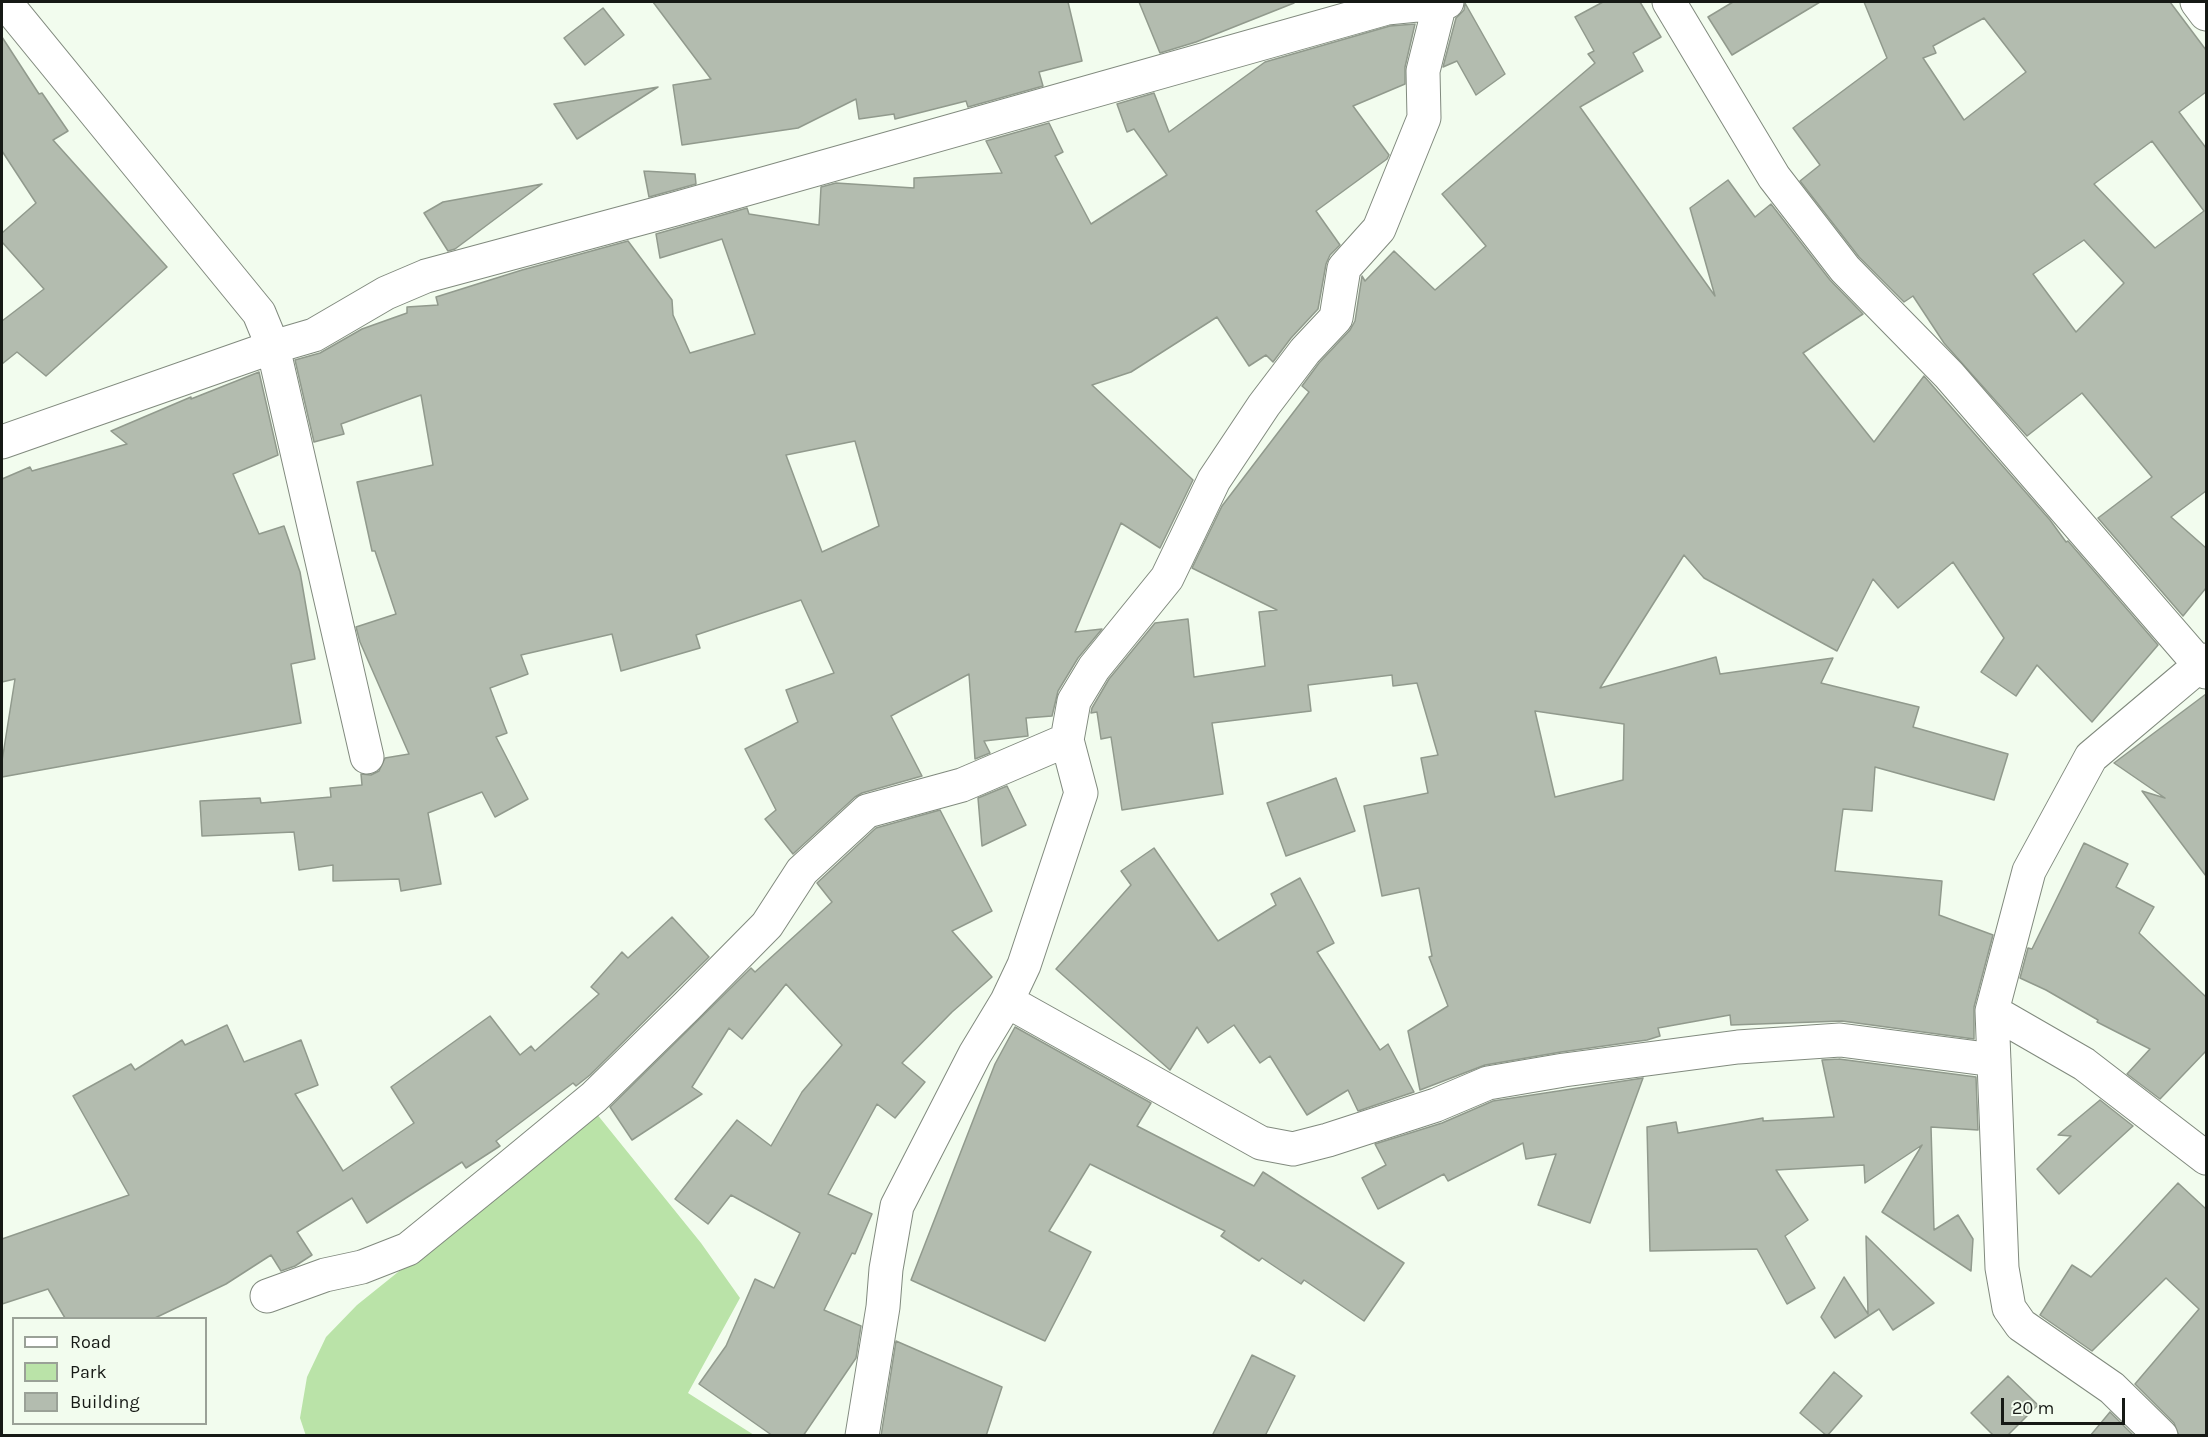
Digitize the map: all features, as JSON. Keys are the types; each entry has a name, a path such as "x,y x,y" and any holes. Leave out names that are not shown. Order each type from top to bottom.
{"street":[{"path":"5,2 259,313 273,347 367,757"},
{"path":"2,442 273,347 314,335 386,293 426,276 675,209 1387,8 1443,2 1423,70 1424,118 1379,229 1344,268 1336,318 1298,360 1264,405 1214,480 1167,578 1094,668 1074,701 1067,740 1081,793 1024,965 1007,1001 975,1054 897,1206 862,1436"},
{"path":"1670,2 1774,177 1845,269 1949,375 2204,665 2091,757 2029,871 1992,1011 2002,1268 2009,1308 2021,1325 2112,1388 2161,1436"},
{"path":"2197,2 2206,14"},
{"path":"267,1296 326,1275 362,1267 408,1249 454,1212 594,1097 642,1051 766,924 802,871 867,811 962,785 1067,740"},
{"path":"1007,1001 1262,1143 1293,1149 1436,1105 1488,1083 1564,1070 1738,1047 1840,1040 1994,1060"},
{"path":"1992,1011 2085,1064 2206,1158"}],"green space":[{"path":"596,1113 701,1243 740,1298 688,1393 754,1435 306,1436 300,1418 307,1377 326,1337 357,1305"}],"building":[{"path":"653,2 1068,2 1082,61 1039,72 1043,86 968,107 966,101 895,119 894,114 859,119 856,99 798,128 682,145 673,85 711,79"},
{"path":"1139,2 1294,3 1196,42 1160,53"},
{"path":"1603,2 1640,2 1661,37 1633,53 1643,71 1580,107 1715,296 1690,208 1728,180 1755,217 1771,204 1830,280 1863,314 1803,353 1874,442 1924,376 2050,520 2066,542 2068,541 2158,645 2092,722 2037,665 2016,696 1981,672 2004,638 1953,562 1898,608 1873,579 1837,651 1704,578 1684,555 1600,688 1716,657 1720,674 1833,658 1821,683 1919,707 1913,727 2008,754 1994,800 1875,767 1872,811 1843,809 1835,871 1942,881 1939,915 1993,935 1974,1007 1974,1039 1842,1021 1731,1025 1730,1015 1658,1028 1660,1036 1647,1040 1485,1065 1420,1090 1408,1031 1448,1006 1429,957 1432,956 1419,888 1382,896 1364,806 1428,793 1421,758 1438,755 1417,683 1393,686 1392,675 1308,685 1311,711 1212,723 1223,794 1122,810 1111,737 1101,739 1097,712 1091,713 1092,708 1109,679 1155,623 1188,619 1194,677 1265,666 1259,612 1277,610 1192,568 1222,506 1309,392 1302,386 1319,363 1350,330 1355,321 1362,276 1365,281 1394,251 1435,290 1486,246 1442,194 1595,63 1588,54 1594,51 1575,17","holes":["1535,711 1624,724 1623,780 1555,797"]},
{"path":"1733,2 1820,2 1732,55 1708,17"},
{"path":"1864,2 2170,2 2206,50 2206,92 2179,112 2206,148 2206,491 2171,517 2206,548 2206,588 2183,616 2098,518 2152,477 2082,393 2027,436 1944,343 1913,296 1904,302 1859,257 1800,181 1820,165 1793,128 1887,58","holes":["1984,18 2026,72 1964,120 1923,58 1936,53 1933,46","2152,141 2204,211 2155,248 2094,184","2084,240 2124,283 2076,332 2033,274"]},
{"path":"1465,3 1505,74 1476,95 1457,61 1443,67 1456,18 1464,10"},
{"path":"603,8 624,35 585,65 564,38"},
{"path":"1415,24 1405,67 1405,84 1353,106 1389,155 1387,159 1316,211 1340,245 1330,255 1326,264 1318,309 1291,338 1273,362 1266,355 1249,366 1217,317 1131,372 1092,385 1193,480 1160,548 1121,523 1075,632 1102,629 1078,658 1058,691 1052,716 1026,718 1028,736 984,741 990,753 975,759 969,674 891,716 922,776 855,797 793,854 765,819 776,810 745,749 798,722 786,690 834,673 801,600 696,635 700,648 621,671 612,634 521,655 528,674 490,688 507,733 496,737 528,799 495,817 482,792 428,813 441,884 401,891 399,879 333,881 333,865 299,870 294,832 202,836 200,801 260,798 261,803 331,797 330,788 362,785 361,774 371,775 379,771 385,758 409,754 360,642 356,627 396,614 375,551 372,551 357,482 433,465 421,395 341,424 344,434 314,442 295,360 320,353 362,329 407,313 407,307 438,305 436,297 522,270 628,241 672,300 673,315 690,353 755,334 722,239 660,258 656,234 747,208 749,214 819,225 821,187 836,183 914,188 914,178 1002,173 986,141 1049,123 1063,152 1055,156 1091,224 1167,175 1134,129 1127,132 1117,104 1154,93 1169,132 1265,62 1390,26","holes":["855,441 879,526 822,552 786,455"]},
{"path":"2,37 39,94 42,93 68,131 53,140 167,267 46,376 17,352 2,364 2,321 44,289 2,242 2,233 36,203 2,151"},
{"path":"658,87 577,139 554,104"},
{"path":"644,171 695,174 696,184 649,197"},
{"path":"542,184 455,249 448,251 424,213 443,202"},
{"path":"259,372 278,455 233,474 259,534 284,526 300,572 315,659 291,664 301,723 2,777 2,761 15,679 2,682 2,479 30,467 32,471 127,444 111,431 191,397 191,399"},
{"path":"2206,694 2206,876 2142,791 2165,798 2114,763"},
{"path":"1336,778 1355,831 1286,856 1267,803"},
{"path":"1007,786 1026,825 982,846 978,798"},
{"path":"940,810 992,911 952,931 992,977 952,1012 902,1063 925,1082 895,1118 877,1104 828,1194 872,1214 855,1254 852,1253 824,1310 861,1326 856,1358 803,1436 773,1436 699,1384 726,1346 755,1279 774,1288 800,1233 731,1195 708,1224 675,1199 737,1120 771,1146 802,1092 842,1045 786,984 742,1039 729,1028 692,1087 702,1094 632,1140 610,1107 751,968 755,972 832,902 817,883 876,828"},
{"path":"2084,843 2128,864 2116,887 2154,907 2139,933 2206,997 2206,1051 2160,1099 2127,1074 2150,1049 2097,1022 2098,1020 2046,990 2020,978 2028,948 2032,949"},
{"path":"1154,848 1218,941 1276,905 1271,894 1300,878 1334,943 1317,952 1380,1050 1388,1044 1414,1092 1358,1111 1348,1090 1307,1115 1270,1056 1260,1063 1234,1025 1208,1043 1197,1027 1170,1070 1056,969 1131,885 1121,871"},
{"path":"672,917 709,957 590,1075 576,1086 573,1083 496,1141 500,1146 466,1168 462,1162 367,1223 352,1198 297,1232 312,1255 295,1266 281,1271 271,1255 226,1284 157,1317 64,1317 48,1289 2,1304 2,1239 129,1195 73,1096 131,1064 135,1070 182,1040 185,1045 227,1025 244,1062 301,1040 318,1085 295,1094 343,1171 414,1123 391,1087 490,1016 520,1055 531,1046 535,1051 599,994 591,987 622,952 628,958"},
{"path":"1015,1027 1151,1103 1137,1126 1254,1186 1263,1172 1404,1263 1364,1321 1304,1280 1301,1284 1262,1258 1259,1261 1221,1236 1225,1231 1090,1164 1049,1231 1091,1252 1045,1341 911,1280 995,1064"},
{"path":"1839,1059 1976,1077 1978,1130 1931,1127 1934,1230 1958,1215 1973,1239 1971,1271 1882,1212 1922,1145 1865,1183 1864,1165 1776,1170 1808,1220 1785,1236 1815,1288 1787,1304 1757,1249 1650,1251 1647,1127 1676,1122 1678,1133 1763,1118 1763,1121 1834,1117 1822,1060"},
{"path":"1643,1078 1590,1223 1538,1205 1556,1154 1526,1159 1523,1143 1448,1181 1444,1174 1378,1209 1362,1178 1386,1165 1375,1144 1442,1123 1493,1101"},
{"path":"2100,1100 2133,1126 2059,1194 2037,1169 2071,1136 2058,1135"},
{"path":"2178,1183 2206,1209 2206,1436 2179,1436 2174,1423 2135,1384 2199,1309 2166,1278 2092,1351 2040,1315 2072,1265 2091,1277"},
{"path":"1866,1236 1934,1303 1893,1330 1879,1309 1835,1338 1821,1317 1844,1277 1868,1314"},
{"path":"896,1341 1002,1387 986,1436 881,1436"},
{"path":"1252,1355 1295,1376 1265,1436 1212,1436"},
{"path":"1834,1372 1862,1396 1827,1436 1800,1413"},
{"path":"2008,1376 2038,1405 2007,1436 1994,1436 1971,1413"},
{"path":"2110,1412 2134,1436 2090,1436"}]}
